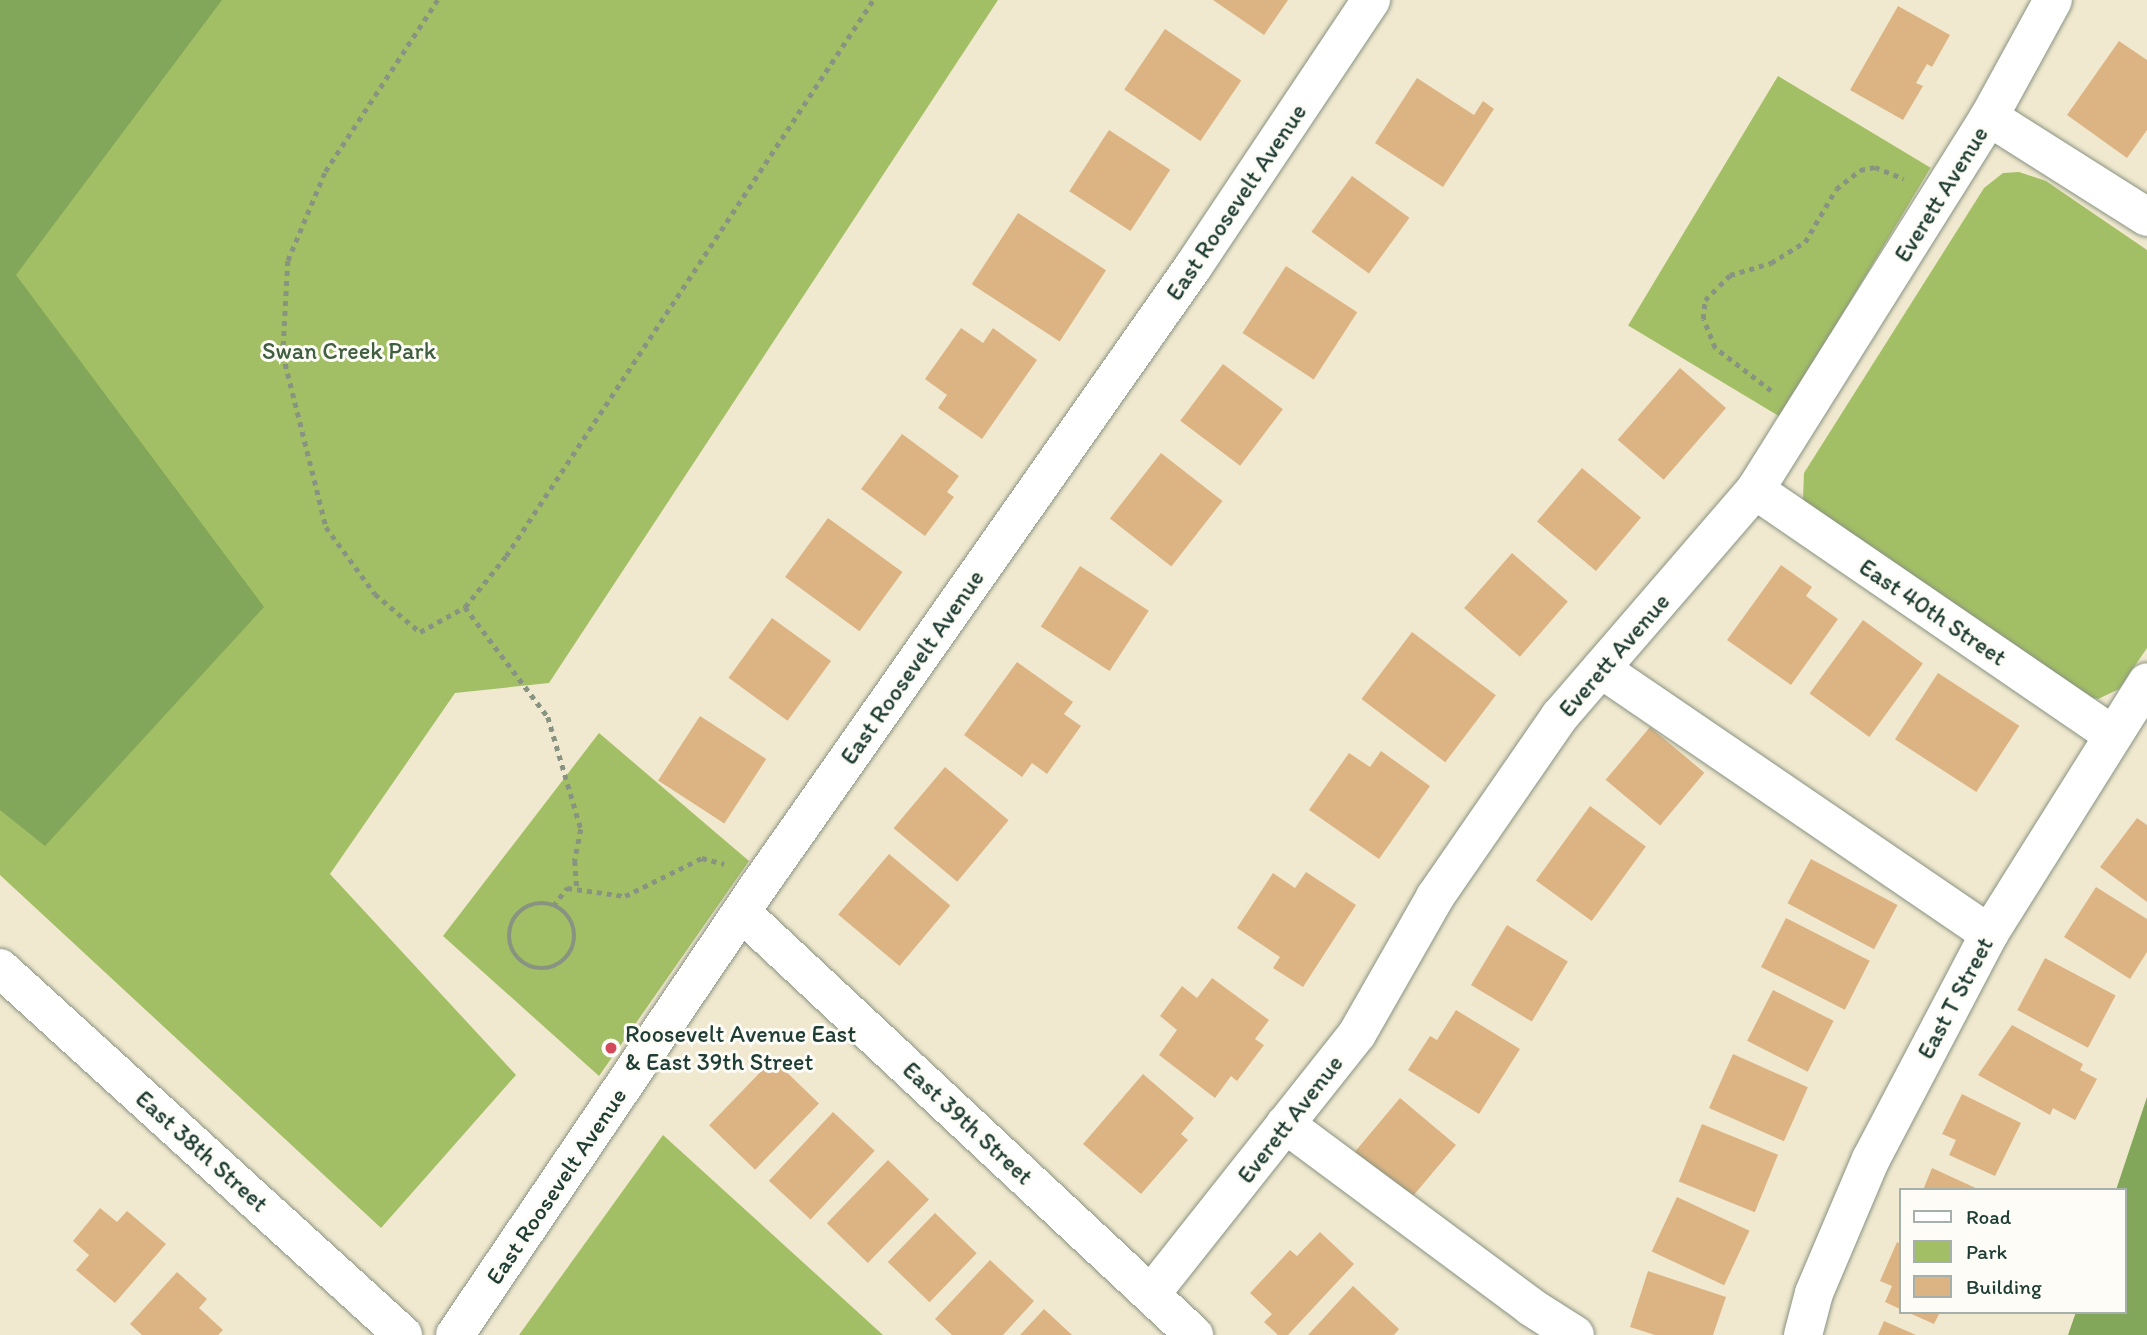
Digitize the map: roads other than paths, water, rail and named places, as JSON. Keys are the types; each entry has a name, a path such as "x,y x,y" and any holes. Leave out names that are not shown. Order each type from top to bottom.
{"street":[{"name":"East Roosevelt Avenue","path":"455,1335 750,899 1193,267 1371,0"},
{"name":"Everett Avenue","path":"1151,1294 1357,1034 1435,897 1560,716 1755,490 1989,117 2053,0"},
{"path":"1989,117 2147,217"},
{"name":"East 40th Street","path":"1755,490 2112,734"},
{"path":"1601,669 1989,933"},
{"name":"East T Street","path":"1803,1335 1814,1293 1871,1158 1989,933 2147,682"},
{"name":"East 39th Street","path":"750,899 1194,1335"},
{"name":"East 38th Street","path":"0,968 404,1335"},
{"path":"1286,1124 1531,1307 1575,1335"}],"place":[{"name":"Roosevelt Avenue East & East 39th Street","path":"611,1048"}],"park label":[{"name":"Swan Creek Park","path":"349,351"}]}
